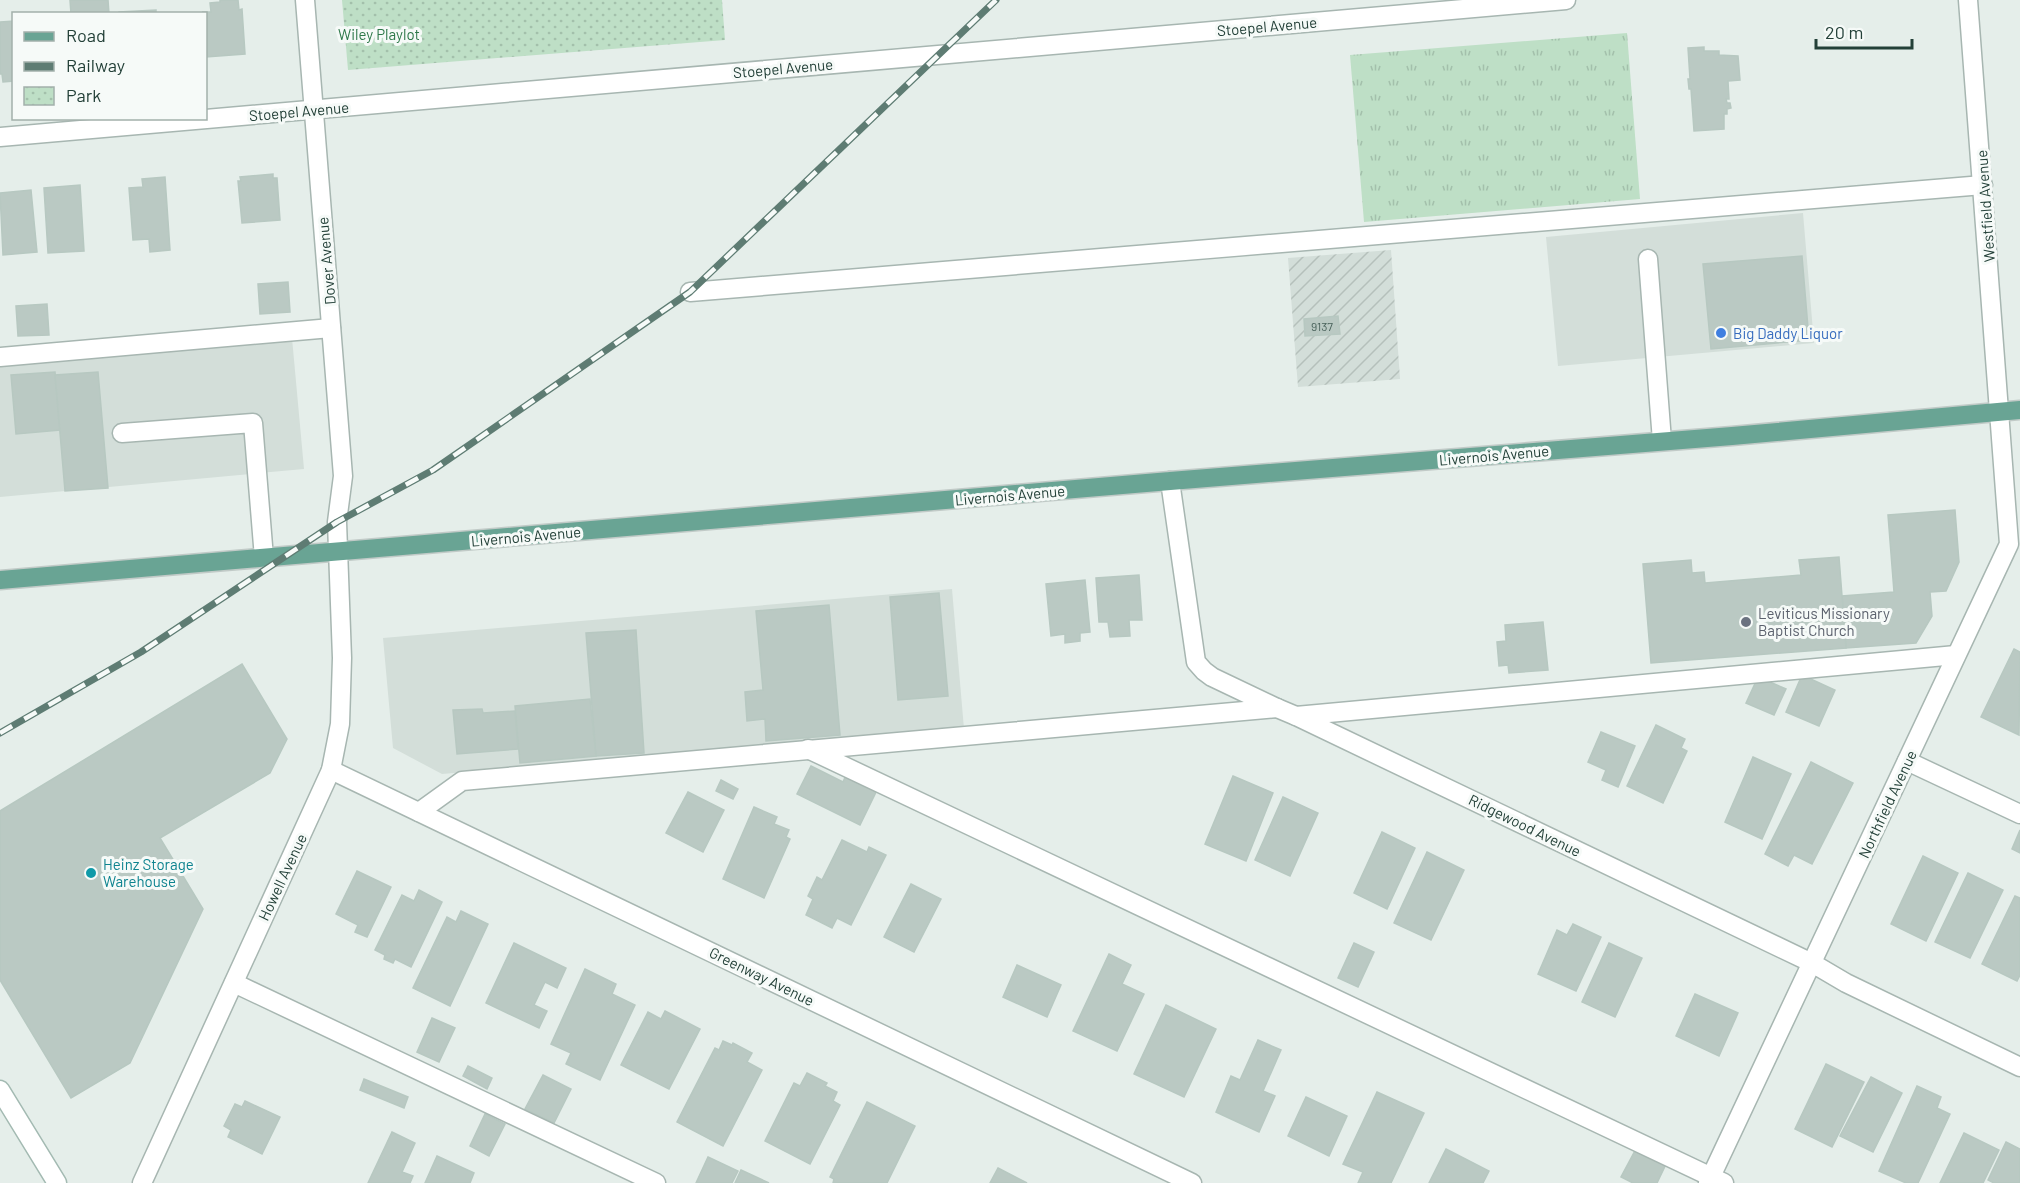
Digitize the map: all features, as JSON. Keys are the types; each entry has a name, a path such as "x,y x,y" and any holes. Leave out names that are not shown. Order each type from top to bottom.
{"main road":[{"name":"Livernois Avenue","path":"0,580 2020,410"}],"street":[{"name":"Dover Avenue","path":"305,0 343,476 337,522 337,551"},
{"name":"Stoepel Avenue","path":"207,119 1566,0"},
{"name":"Westfield Avenue","path":"1968,0 2000,411"},
{"name":"Stoepel Avenue","path":"0,137 198,120"},
{"path":"690,292 1983,185"},
{"path":"1648,259 1662,441"},
{"path":"0,357 331,328"},
{"name":"Northfield Avenue","path":"1714,1181 1812,963 1956,655 2015,547 2000,411"},
{"path":"122,434 253,423 264,558"},
{"name":"Ridgewood Avenue","path":"1170,481 1196,662 1212,677 1812,963 1846,983 2020,1067"},
{"name":"Howell Avenue","path":"142,1183 331,770 340,724 342,669 337,551"},
{"path":"1296,716 1956,655"},
{"path":"419,812 462,781 1277,708"},
{"path":"808,749 1714,1181"},
{"path":"1907,761 2020,814"},
{"name":"Greenway Avenue","path":"331,770 1192,1183"},
{"path":"234,983 656,1183"},
{"path":"0,1090 57,1183"}],"shaded area":[{"path":"1803,213 1814,343 1558,366 1546,237"},
{"path":"1391,250 1400,379 1298,387 1288,258"},
{"path":"292,338 304,469 0,497 0,365"},
{"path":"952,589 964,729 442,774 393,748 383,638"}],"green space":[{"name":"Wiley Playlot","path":"342,0 722,0 725,40 348,70"},
{"path":"1627,33 1640,199 1364,222 1350,55"}],"building":[{"path":"70,0 108,0 109,12 71,12"},
{"path":"220,0 238,0 239,10 242,9 245,54 207,57 207,12 211,12 210,3 220,2"},
{"path":"156,10 156,12 119,12"},
{"path":"12,21 12,81 3,82 2,74 0,74 0,22"},
{"path":"1704,47 1704,51 1719,51 1719,55 1738,56 1740,80 1728,81 1729,99 1726,99 1731,108 1727,109 1727,114 1724,114 1724,129 1694,131 1691,89 1689,89 1688,79 1690,79 1688,48"},
{"path":"273,174 273,178 277,178 280,220 242,223 238,181 241,181 240,177"},
{"path":"165,177 170,250 150,252 149,239 133,240 129,188 143,187 142,179"},
{"path":"80,185 84,251 48,253 44,188"},
{"path":"31,190 37,252 3,255 0,193"},
{"path":"1802,256 1809,340 1711,349 1703,264"},
{"path":"288,282 290,312 260,314 258,284"},
{"path":"47,304 49,335 18,336 16,306"},
{"path":"1338,316 1340,334 1305,336 1304,319"},
{"path":"55,372 60,430 16,434 11,375"},
{"path":"98,372 108,488 65,491 55,375"},
{"path":"1955,510 1959,562 1946,591 1930,592 1932,616 1916,643 1846,648 1842,596 1894,592 1888,515"},
{"name":"Leviticus Missionary Baptist Church","path":"1839,557 1846,648 1651,663 1643,564 1691,560 1692,573 1704,572 1705,583 1801,575 1799,560"},
{"path":"1139,575 1142,620 1129,620 1130,636 1110,637 1108,622 1099,622 1096,578"},
{"path":"1085,580 1090,632 1080,633 1080,641 1065,643 1065,634 1051,636 1046,584"},
{"path":"939,593 948,696 898,700 890,597"},
{"path":"829,605 840,735 766,741 765,719 747,721 745,692 763,690 756,611"},
{"path":"1543,622 1548,670 1509,673 1508,665 1499,666 1497,642 1506,641 1505,625"},
{"path":"636,630 644,753 596,756 586,633"},
{"path":"2014,649 2020,652 2019,735 1981,717"},
{"name":"Heinz Storage Warehouse","path":"242,664 287,739 270,773 160,838 203,909 130,1063 71,1098 0,980 0,811"},
{"path":"1802,675 1835,690 1819,726 1786,712"},
{"path":"1758,677 1786,689 1774,715 1746,703"},
{"path":"590,699 596,756 520,763 515,706"},
{"path":"482,709 483,713 515,711 518,749 457,754 453,710"},
{"path":"1656,725 1685,739 1681,748 1687,751 1663,803 1627,786"},
{"path":"1601,732 1635,746 1618,787 1602,780 1606,770 1588,762"},
{"path":"1753,757 1791,774 1762,839 1725,822"},
{"path":"1811,762 1853,783 1812,864 1794,855 1788,866 1765,854"},
{"path":"811,766 843,782 846,775 877,790 860,825 797,794"},
{"path":"1233,776 1273,793 1246,861 1205,844"},
{"path":"721,780 738,789 733,799 716,791"},
{"path":"688,792 724,810 703,852 666,833"},
{"path":"1283,797 1318,813 1290,876 1255,860"},
{"path":"754,807 777,817 774,824 789,830 786,837 790,839 764,898 723,879"},
{"path":"2020,830 2020,853 2012,849"},
{"path":"1382,832 1415,848 1387,909 1354,893"},
{"path":"842,840 867,852 869,847 886,855 851,925 837,918 832,928 806,915 813,899 808,896 817,877 822,880"},
{"path":"1427,852 1464,870 1431,940 1394,923"},
{"path":"1923,856 1958,873 1926,941 1891,924"},
{"path":"357,871 391,887 367,937 355,932 358,925 336,914"},
{"path":"1968,873 2003,890 1970,958 1935,942"},
{"path":"911,884 941,899 914,952 884,937"},
{"path":"419,890 442,902 411,967 395,959 393,963 384,959 385,955 375,950 402,895 414,901"},
{"path":"2015,896 2020,898 2020,975 2017,981 1982,964"},
{"path":"461,911 488,924 450,1006 413,988 447,917 456,922"},
{"path":"1573,924 1601,937 1576,991 1538,974 1557,930 1567,935"},
{"path":"514,943 566,968 557,988 545,982 534,1005 547,1011 539,1028 486,1003"},
{"path":"1354,943 1374,952 1358,987 1338,978"},
{"path":"1609,943 1642,958 1615,1017 1582,1002"},
{"path":"1109,954 1131,965 1122,984 1144,994 1117,1051 1073,1031"},
{"path":"1017,965 1061,985 1047,1017 1003,997"},
{"path":"585,969 616,984 612,994 635,1005 600,1080 566,1064 571,1053 551,1044"},
{"path":"1695,994 1738,1013 1719,1056 1676,1036"},
{"path":"1166,1005 1216,1029 1184,1097 1134,1074"},
{"path":"665,1011 700,1029 669,1089 621,1065 648,1012 661,1019"},
{"path":"432,1018 455,1028 439,1062 417,1052"},
{"path":"1258,1040 1281,1050 1263,1091 1275,1096 1259,1132 1216,1112 1231,1076 1240,1080"},
{"path":"723,1041 732,1045 733,1043 752,1053 747,1062 762,1070 723,1146 677,1122 715,1048 719,1050"},
{"path":"1826,1064 1864,1082 1832,1147 1795,1129"},
{"path":"468,1066 492,1078 487,1089 463,1076"},
{"path":"807,1073 827,1083 825,1086 837,1092 833,1101 840,1105 810,1164 765,1141 794,1083 800,1086"},
{"path":"543,1075 571,1089 554,1123 525,1109"},
{"path":"1871,1077 1902,1093 1873,1152 1840,1136"},
{"path":"364,1079 408,1097 404,1108 360,1090"},
{"path":"1917,1086 1941,1097 1937,1108 1950,1114 1918,1183 1906,1183 1879,1171"},
{"path":"1377,1092 1424,1113 1391,1183 1358,1183 1363,1172 1343,1164"},
{"path":"1306,1097 1347,1116 1329,1156 1288,1136"},
{"path":"245,1101 280,1117 262,1154 228,1137 231,1130 224,1126 235,1104 242,1107"},
{"path":"867,1102 915,1126 887,1183 833,1183 834,1179 830,1177"},
{"path":"485,1114 505,1124 489,1156 470,1146"},
{"path":"392,1132 415,1143 402,1172 413,1176 410,1183 368,1183"},
{"path":"1964,1133 1999,1150 1983,1183 1940,1183"},
{"path":"2006,1142 2020,1149 2020,1183 1994,1183 1988,1180"},
{"path":"1637,1147 1667,1162 1657,1183 1633,1183 1621,1177"},
{"path":"1446,1149 1489,1171 1483,1183 1429,1183"},
{"path":"437,1156 474,1173 470,1183 425,1183"},
{"path":"708,1157 738,1171 732,1183 696,1183"},
{"path":"998,1168 1027,1183 990,1183"},
{"path":"741,1170 769,1183 735,1183"}],"railway":[{"path":"0,733 141,652 337,522 433,470 690,292 996,0"}],"place":[{"name":"Big Daddy Liquor","path":"1721,333"},
{"name":"Leviticus Missionary Baptist Church","path":"1746,622"},
{"name":"Heinz Storage Warehouse","path":"91,873"}]}
